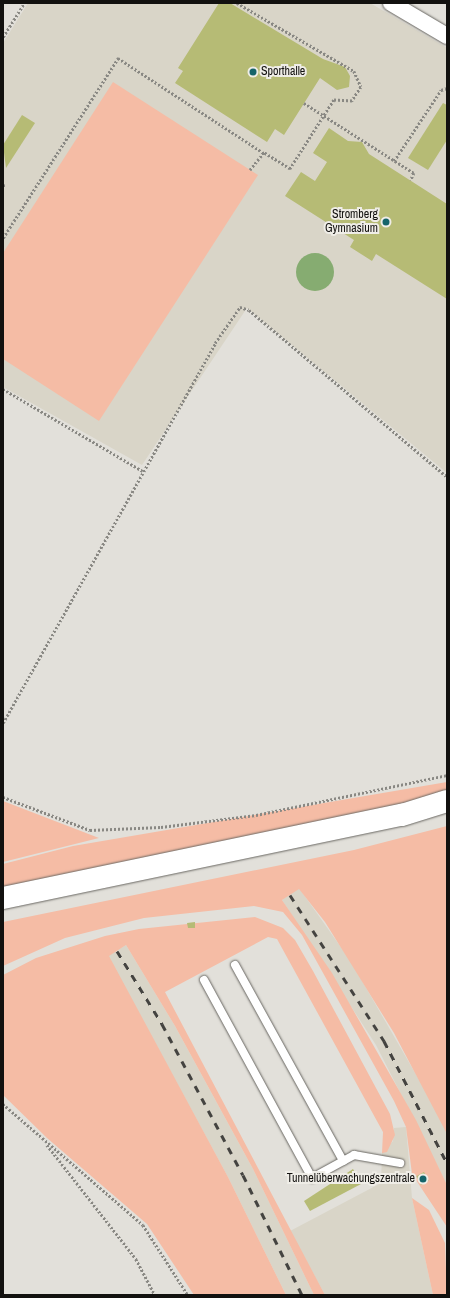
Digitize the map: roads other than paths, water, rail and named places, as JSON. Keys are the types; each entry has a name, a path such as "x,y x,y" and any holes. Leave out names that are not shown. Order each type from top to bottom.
{"main road":[{"path":"3,898 402,815 447,801"}],"street":[{"path":"391,3 447,36"}],"lane":[{"path":"235,965 343,1161"},
{"path":"204,980 312,1178 354,1155 400,1163"}],"railway":[{"path":"290,895 384,1041 447,1163"},
{"path":"117,951 162,1024 243,1175 302,1295"}],"place":[{"name":"Sporthalle","path":"253,72"},
{"name":"Stromberg Gymnasium","path":"386,222"},
{"name":"Tunnelüberwachungszentrale","path":"423,1179"}]}
